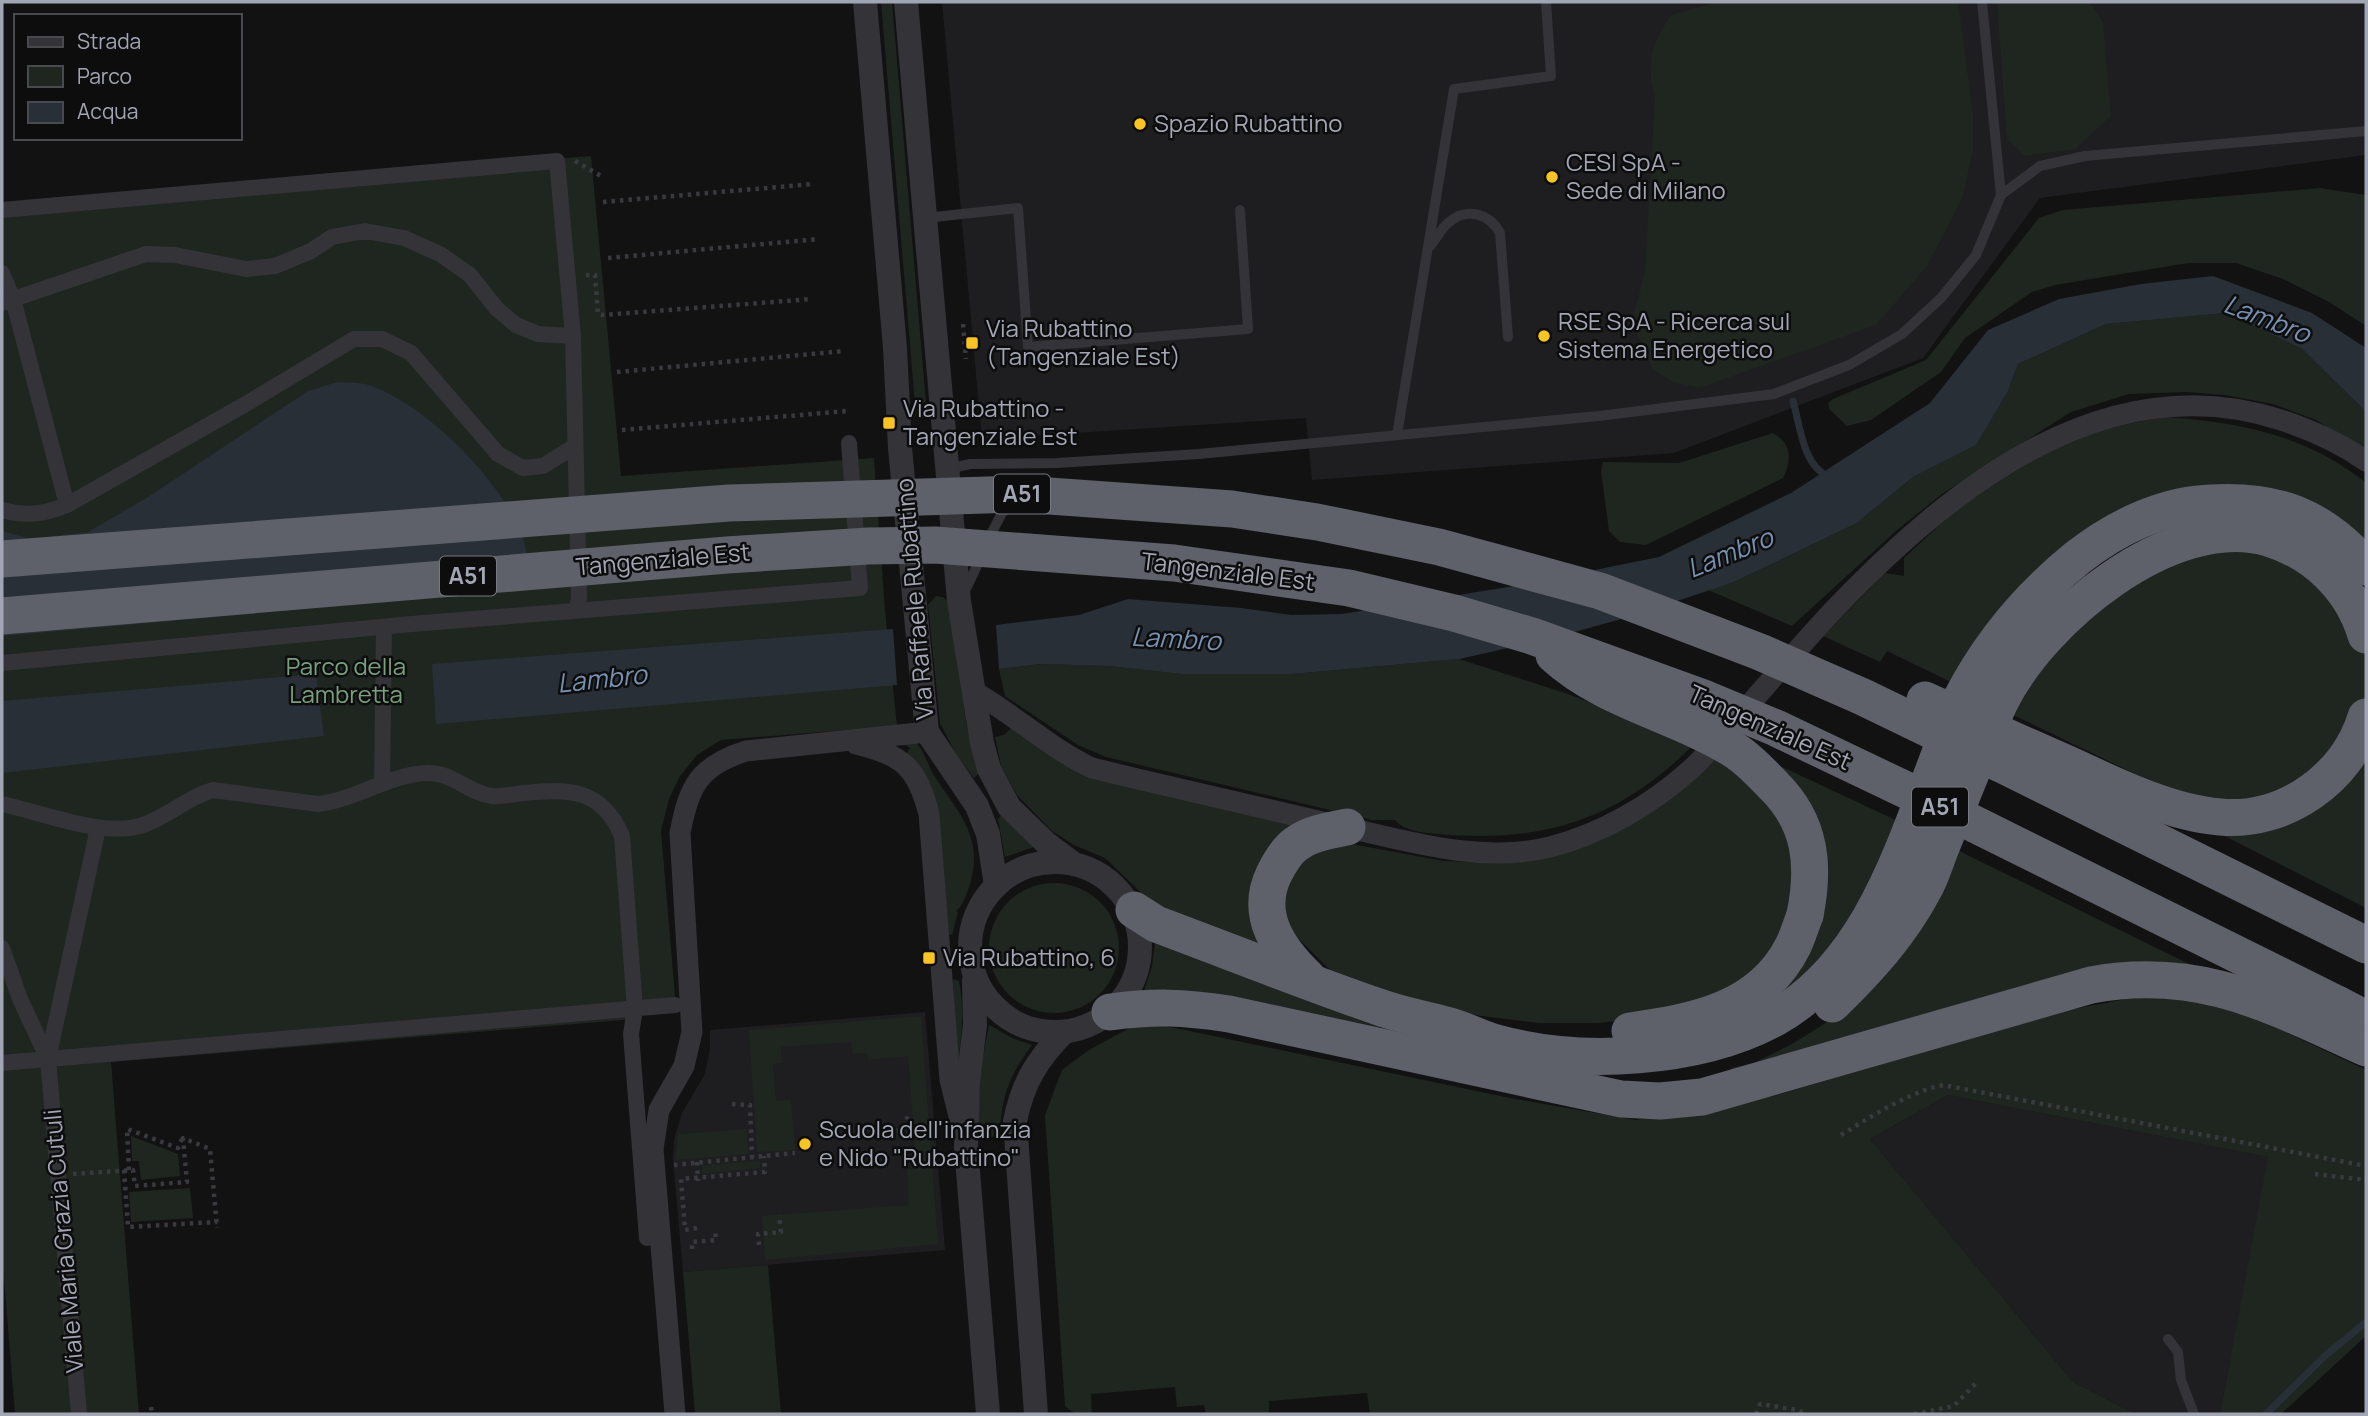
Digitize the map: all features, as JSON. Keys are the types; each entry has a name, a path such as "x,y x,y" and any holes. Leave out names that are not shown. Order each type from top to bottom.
{"highway":[{"name":"Tangenziale Est","path":"2,559 729,503 1021,494 1232,509 1331,525 1439,547 1522,569 1600,591 1684,622 1875,703 2366,945"},
{"path":"1134,910 1156,924 1383,1009 1451,1026 1496,1043 1548,1053 1622,1055 1685,1049 1728,1037 1774,1018 1812,992 1846,955 1878,906 1960,701 1987,656 2022,610 2058,573 2096,543 2137,521 2190,504 2243,517 2329,573 2352,601 2366,635"},
{"path":"1522,1078 1621,1079 1679,1073 1737,1057 1784,1035 1830,1006 1866,971 1903,926 1920,896 2000,701 2034,650 2092,595 2131,567 2171,547 2223,534 2243,517 2278,507 2310,520 2338,539 2366,567"},
{"name":"Tangenziale Est","path":"2,616 727,555 867,546 935,545 1174,563 1349,588 1532,636 1641,674 1776,729 1906,790 2366,1018"},
{"path":"1684,622 1721,621 1759,627 1782,635 2110,783 2178,807 2220,817 2248,816 2275,810 2310,793 2341,765 2353,748 2366,717"},
{"path":"1451,1026 1537,1035 1595,1036 1693,1021 1727,1009 1751,994 1773,973 1792,947 1805,915 1811,886 1810,855 1802,825 1787,799 1736,751 1586,680 1532,636"},
{"path":"1311,981 1288,959 1273,936 1266,912 1269,886 1280,862 1294,845 1314,834 1347,827"},
{"path":"1110,1012 1182,1007 1229,1014 1621,1099 1660,1101 1702,1097 2091,985 2137,979 2160,979 2212,987 2252,997 2366,1048"}],"street":[{"name":"Via Raffaele Rubattino","path":"865,2 894,334 900,448 927,732 977,806 988,834 996,885"},
{"name":"Via Raffaele Rubattino","path":"906,2 945,470 959,601 989,769 1009,807 1046,843 1074,863 1107,880 1134,910 1140,944 1138,965 1126,994 1110,1012 1085,1027 1064,1032 1032,1030 1013,1021 989,1001 974,974"},
{"path":"2,210 557,161 573,336 579,584 577,610"},
{"path":"7,301 146,254 176,255 246,269 275,266 310,251 332,237 365,231 404,239 440,254 470,275 497,309 516,325 538,334 573,336"},
{"path":"2,273 7,301 67,505"},
{"path":"2,510 18,515 47,513 67,505 354,339 382,339 411,353 498,454 523,468 543,466 575,446"},
{"path":"973,691 1076,761 1092,768 1425,844 1473,851 1514,852 1548,847 1614,821 1655,799 1692,768 1828,617 1893,553 1958,496 2047,440 2097,421 2145,408 2189,405 2221,407 2257,412 2292,424 2331,439 2366,461"},
{"path":"2,663 577,610 860,588 849,443"},
{"path":"382,783 384,627"},
{"path":"675,1414 653,1149 659,1110 684,1066 692,1032 680,833 685,808 693,788 706,771 722,758 746,751 927,732"},
{"name":"Via Raffaele Rubattino","path":"847,742 872,748 898,760 916,775 924,793 929,814 950,1080 966,1147"},
{"path":"2,804 98,828 138,827 166,816 200,794 213,790 318,804 331,803 382,783 426,773 443,775 493,796 558,789 589,797 605,807 614,818 622,836 635,1009 631,1034 647,1238"},
{"path":"49,1063 98,828"},
{"name":"Via Raffaele Rubattino","path":"988,1414 966,1147 968,1082 975,1025 970,942 973,921 982,902 996,885 1013,873 1032,864 1053,861 1074,863"},
{"path":"2,948 20,999 49,1063"},
{"path":"2,1063 49,1063 675,1005"},
{"name":"Via Raffaele Rubattino","path":"1036,1414 1015,1121 1029,1076 1041,1056 1064,1032"},
{"name":"Viale Maria Grazia Cutuli","path":"49,1063 79,1414"}],"lane":[{"path":"1397,435 1454,89 1551,75 1545,2"},
{"path":"1983,2 2001,195"},
{"path":"2001,195 2040,166 2085,156 2366,131"},
{"name":"Via Raffaele Rubattino","path":"945,470 970,464 1057,463 1199,454 1738,400 1774,394 1849,365 1902,334 1941,298 1976,255 2001,195"},
{"path":"925,218 1018,208 1028,346 1248,329 1240,210"},
{"path":"1428,248 1448,223 1467,213 1481,215 1494,222 1500,233 1508,337"},
{"path":"1042,472 1057,463"},
{"name":"Via Raffaele Rubattino","path":"959,601 995,523 1011,500 1032,481"},
{"path":"2168,1339 2178,1352 2181,1380 2193,1414"}],"path":[{"path":"557,161 573,160 601,176"},
{"path":"603,202 813,184"},
{"path":"608,258 819,239"},
{"path":"571,314 587,313 586,275 595,275 598,314 603,315 812,299"},
{"path":"963,324 965,359"},
{"path":"617,372 844,351"},
{"path":"622,430 847,411"},
{"path":"1841,1135 1893,1103 1943,1085 2366,1166"},
{"path":"732,1104 750,1105 752,1157"},
{"path":"897,1131 904,1129 908,1115"},
{"path":"127,1129 178,1147 183,1138 209,1149 217,1225 128,1227 127,1129"},
{"path":"58,1175 133,1170 135,1185 187,1182 183,1138"},
{"path":"670,1165 795,1153"},
{"path":"697,1228 685,1230 681,1179 765,1172 764,1156"},
{"path":"697,1163 698,1179"},
{"path":"2315,1174 2366,1181"},
{"path":"758,1244 758,1234 781,1232 779,1215"},
{"path":"692,1249 692,1242 716,1240 715,1231"},
{"path":"1914,1414 1954,1406 1978,1382"},
{"path":"1756,1414 1760,1404 1798,1410 1804,1414"},
{"path":"151,1408 152,1414"}],"shaded area":[{"path":"942,2 2366,2 2366,155 2040,198 1923,358 1674,453 1312,480 1306,418 982,439"},
{"name":"Scuola dell'infanzia e Nido \"Rubattino\"","path":"925,1012 945,1250 683,1272 673,1160 674,1139 682,1113 705,1074 710,1049 710,1030"},
{"path":"1948,1095 2269,1157 2220,1414 2136,1414 2073,1382 1870,1139"}],"green space":[{"path":"881,2 892,2 927,415 916,416"},
{"path":"1718,2 1958,2 1973,115 1973,150 1962,199 1927,266 1876,325 1699,388 1673,382 1652,369 1632,321 1645,272 1655,98 1651,74 1654,46 1671,15"},
{"path":"1997,2 2090,2 2103,23 2111,116 2075,149 2025,156 2007,139"},
{"name":"Parco della Lambretta","path":"591,156 621,476 874,458 897,726 721,740 697,755 680,776 669,799 661,831 675,996 635,1019 111,1062 139,1414 15,1414 2,1254 2,203"},
{"path":"2320,188 2366,195 2366,326 2329,302 2283,279 2236,263 2188,263 2055,285 2032,292 1965,338 1941,372 1871,420 1847,426 1829,409 1828,403 1833,399 1926,360 2039,218 2063,210"},
{"path":"2227,313 2302,349 2366,412 2366,452 2316,420 2273,404 2225,395 2186,392 2129,394 2071,412 1942,494 1897,530 1792,626 1708,590 1734,582 1857,523 1913,477 1975,445 2008,391 2018,364 2106,324"},
{"path":"2162,417 2217,422 2270,434 2320,453 2343,467 2366,483 2366,546 2147,507 1959,686 1887,651 1880,662 1823,636 1885,573 1904,576 1904,558 1955,511 1994,481 2037,456 2087,433"},
{"path":"1773,433 1787,447 1789,459 1783,478 1646,545 1620,542 1609,531 1601,471 1603,462 1679,463"},
{"path":"2235,541 2306,564 2366,651 2366,700 2298,791 2215,803 2158,785 2007,712 2032,672 2123,584"},
{"path":"936,596 943,597 948,602 967,728 979,773 974,778 956,754 940,723 928,605"},
{"path":"1459,659 1568,694 1696,742 1642,788 1614,805 1584,818 1554,828 1521,834 1487,836 1428,833 1406,828 1395,820 1372,820 1106,757 1078,745 1005,696 999,669 1040,664 1109,666 1181,674 1292,674"},
{"path":"1014,725 1039,744 1309,825 1297,832 1274,949 1153,904 1105,858 1074,845 1052,831 1017,795 1001,766 995,737 1004,735"},
{"path":"896,739 912,740 919,745 971,837 974,866 966,895 956,911 958,912 952,935 949,934 906,755 910,748"},
{"path":"1719,753 1767,790 1798,857 1789,930 1737,992 1663,1016 1598,1023 1539,1023 1482,1016 1428,1007 1331,971 1290,930 1283,911 1282,889 1306,854 1352,844 1443,861 1491,863 1539,857"},
{"path":"2366,755 2366,908 2211,829"},
{"path":"1776,764 1902,823 1882,879 1798,986 1761,999 1815,924"},
{"path":"1002,814 1034,847 1005,857 998,819"},
{"path":"1951,847 2193,966 1732,1077 1731,1068 1754,1063 1792,1044 1858,998"},
{"path":"1054,883 1079,888 1100,902 1114,923 1119,948 1114,973 1100,994 1079,1008 1054,1013 1029,1008 1008,994 994,973 989,948 994,923 1008,902 1029,888"},
{"path":"1155,942 1457,1041 1143,994 1152,967"},
{"path":"953,979 959,981 962,1004 956,1070"},
{"path":"2147,995 2218,1000 2366,1070 2366,1336 2281,1414 2220,1414 2268,1157 1948,1095 1870,1139 2073,1382 2136,1414 1370,1414 1367,1393 1269,1401 1269,1414 1206,1414 1204,1405 1177,1407 1175,1387 1091,1394 1092,1414 1075,1414 1065,1406 1045,1115 1062,1070 1089,1050 1142,1021 1510,1098 1636,1120 1774,1096 2063,1011"},
{"path":"921,1016 938,1244 765,1260 762,1216 909,1205 907,1170 917,1168 908,1056 868,1060 867,1053 853,1054 851,1042 781,1047 782,1063 773,1064 776,1101 791,1100 795,1150 757,1152 749,1030"},
{"path":"989,1025 1032,1045 1017,1067 1004,1098 1000,1136 977,1138 978,1083"},
{"path":"746,1129 749,1154 676,1160 678,1134"},
{"path":"131,1136 178,1154 180,1176 141,1180 139,1161 132,1161"},
{"path":"760,1161 760,1168 702,1174 702,1165"},
{"path":"190,1188 193,1218 131,1222 129,1192"},
{"path":"768,1265 781,1414 695,1414 683,1272"}],"water":[{"name":"Lambro","path":"2213,276 2312,313 2366,348 2366,412 2302,349 2227,313 2106,324 2018,364 2008,391 1976,445 1913,477 1857,523 1734,582 1632,616 1553,638 1459,659 1292,674 1181,674 1109,666 1040,664 999,669 996,625 1079,615 1128,599 1291,615 1342,614 1520,585 1659,557 1791,493 1930,403 1988,330 2059,299 2141,284"},
{"path":"337,382 365,384 391,395 437,426 480,469 512,514 524,542 531,589 2,636 2,531 31,539 88,532 148,497 308,391"},
{"name":"Lambro","path":"893,629 897,685 436,724 432,664"},
{"path":"316,674 324,736 2,773 2,701"}],"waterway":[{"path":"1793,401 1808,454 1820,471 1828,476"},
{"path":"2266,1414 2326,1355 2366,1322"}],"place":[{"name":"Spazio Rubattino","path":"1140,124"},
{"name":"CESI SpA - Sede di Milano","path":"1552,177"},
{"name":"RSE SpA - Ricerca sul Sistema Energetico","path":"1544,336"},
{"name":"Via Rubattino (Tangenziale Est)","path":"972,343"},
{"name":"Via Rubattino - Tangenziale Est","path":"889,423"},
{"name":"Via Rubattino, 6","path":"929,958"},
{"name":"Scuola dell'infanzia e Nido \"Rubattino\"","path":"805,1144"}]}
